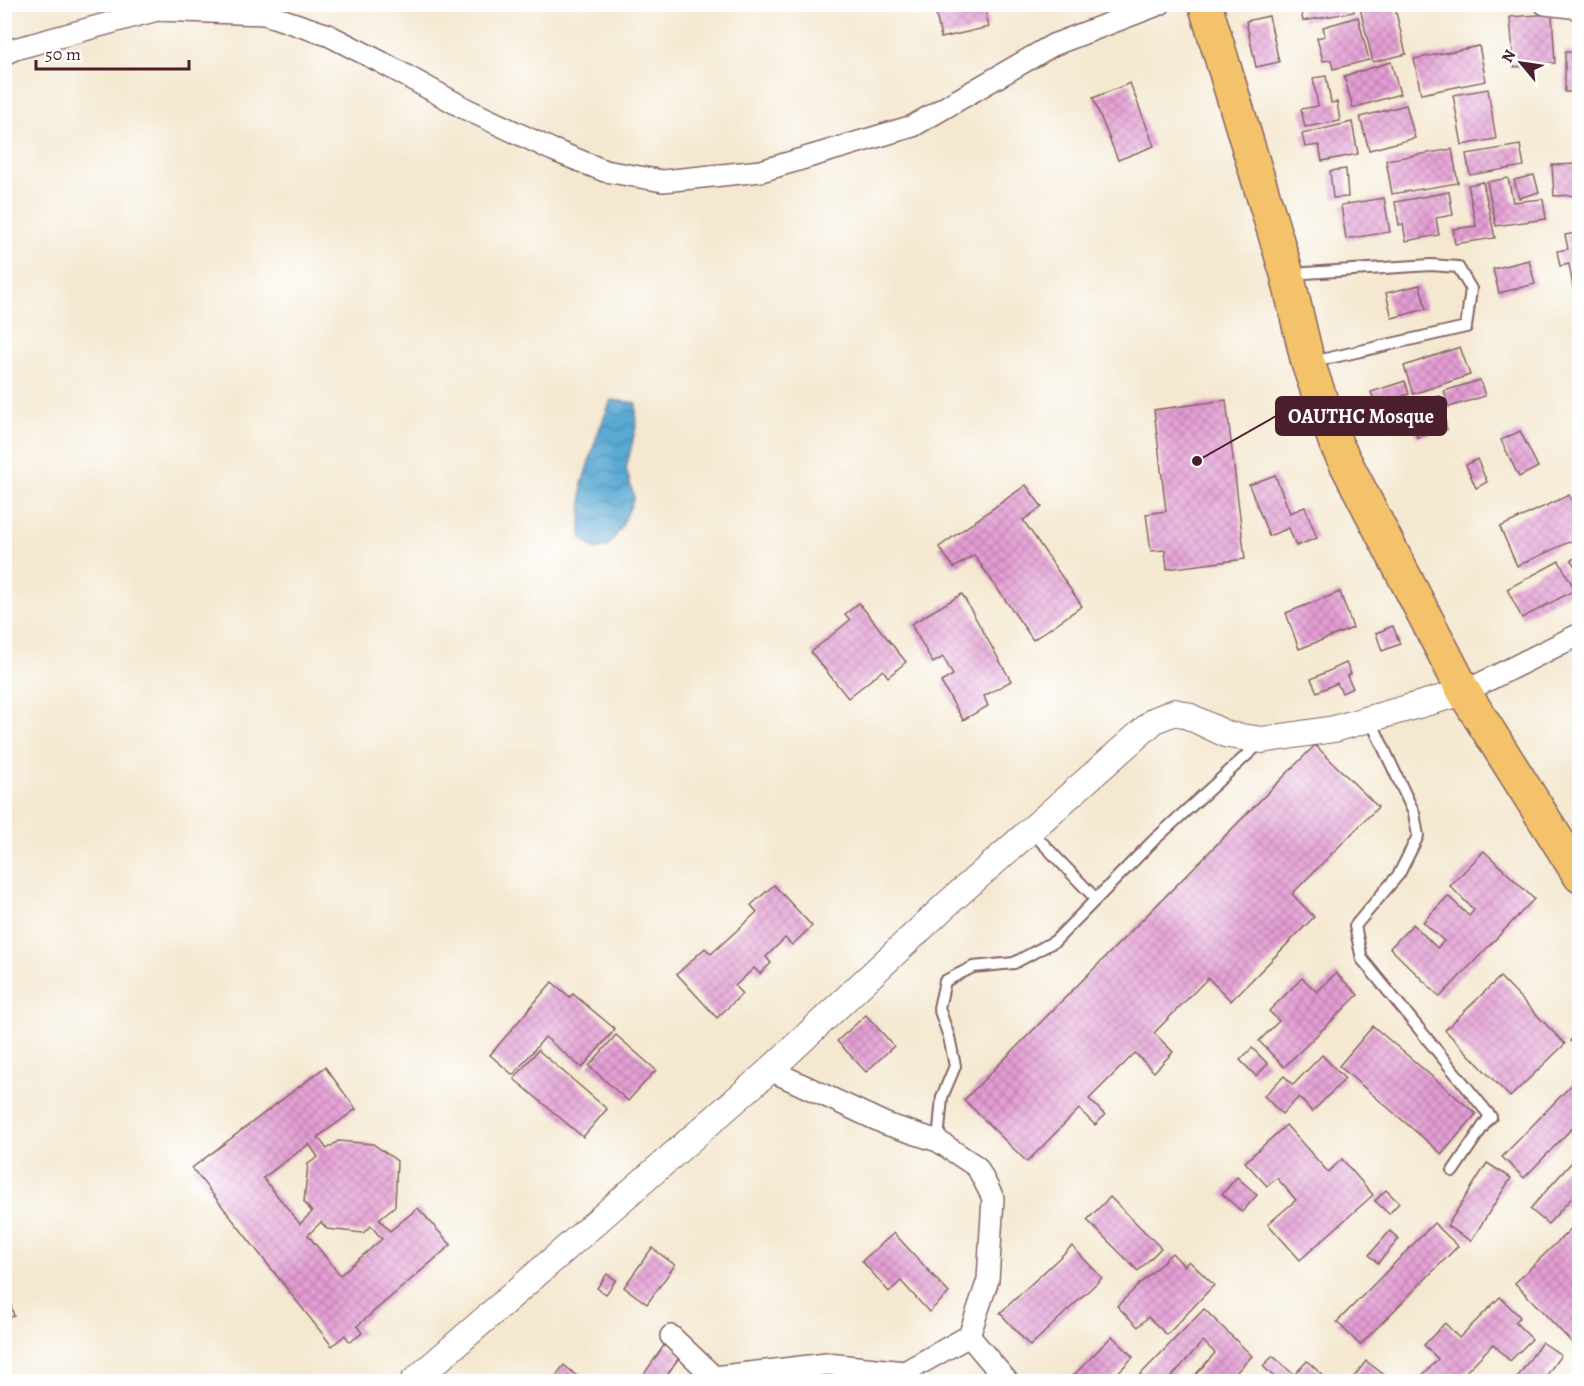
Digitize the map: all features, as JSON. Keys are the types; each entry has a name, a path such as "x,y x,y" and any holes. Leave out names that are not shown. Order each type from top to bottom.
{"main road":[{"path":"1205,4 1287,274 1308,363 1336,444 1464,692 1580,876"}],"street":[{"path":"4,54 157,10 265,14 328,35 466,110 553,150 605,171 663,181 761,171 913,126 1053,45 1160,4"},
{"path":"1545,4 1580,8"},
{"path":"413,1382 770,1070 946,905 1155,720 1175,712 1228,735 1262,741 1334,729 1464,692 1580,634"},
{"path":"671,1336 714,1379 827,1364 902,1377 969,1336 988,1280 993,1198 977,1167 938,1141 886,1124 770,1070"},
{"path":"969,1336 1008,1382"}],"lane":[{"path":"1287,274 1431,265 1458,267 1471,289 1466,327 1308,363"},
{"path":"1370,719 1414,813 1418,836 1399,874 1355,927 1362,959 1490,1116 1453,1171"},
{"path":"938,1141 942,1097 955,1066 949,1037 939,1008 945,981 972,968 1014,963 1055,941 1154,842 1262,741"},
{"path":"1029,830 1096,899"}],"water":[{"path":"611,400 636,403 636,427 626,468 634,498 621,528 607,547 595,550 581,537 582,484"}],"building":[{"path":"934,4 984,4 989,27 941,38"},
{"path":"1353,4 1354,12 1303,21 1300,6"},
{"path":"1359,4 1394,4 1406,54 1373,62"},
{"path":"1552,14 1555,63 1514,67 1510,17"},
{"path":"1269,16 1279,62 1256,67 1246,21"},
{"path":"1358,17 1369,60 1333,69 1331,60 1323,61 1317,38 1325,36 1323,27"},
{"path":"1479,46 1486,81 1421,94 1414,59"},
{"path":"1565,52 1580,52 1580,92 1565,92"},
{"path":"1391,62 1400,94 1353,108 1344,76"},
{"path":"1326,76 1331,103 1337,102 1340,121 1305,127 1301,109 1318,106 1313,78"},
{"path":"1130,83 1154,146 1118,160 1093,98"},
{"path":"1488,89 1496,139 1462,145 1453,95"},
{"path":"1406,105 1415,138 1369,150 1360,117"},
{"path":"1352,122 1358,154 1322,161 1319,145 1305,147 1302,134"},
{"path":"1520,145 1524,166 1470,175 1466,154"},
{"path":"1452,149 1458,183 1392,194 1386,160"},
{"path":"1580,164 1580,195 1554,196 1552,165"},
{"path":"1346,169 1348,197 1333,198 1330,171"},
{"path":"1534,175 1539,192 1519,198 1514,180"},
{"path":"1508,178 1513,202 1543,199 1546,219 1496,226 1487,182"},
{"path":"1483,182 1495,238 1455,244 1453,229 1476,226 1468,185"},
{"path":"1449,192 1453,215 1436,218 1439,235 1406,241 1403,224 1399,225 1395,202"},
{"path":"1384,198 1390,232 1346,239 1341,205"},
{"path":"1580,232 1580,292 1574,293 1569,264 1560,266 1557,251 1568,249 1565,235"},
{"path":"1529,260 1535,284 1499,293 1493,269"},
{"path":"1420,285 1426,309 1392,318 1386,293"},
{"path":"1460,347 1470,375 1413,394 1404,366"},
{"path":"1480,380 1485,396 1449,407 1444,391"},
{"path":"1405,381 1409,394 1376,405 1371,392"},
{"path":"1440,396 1447,430 1417,437 1409,403"},
{"path":"1226,400 1245,559 1167,569 1165,550 1151,551 1146,514 1166,511 1154,410"},
{"path":"1520,431 1538,467 1519,477 1501,440"},
{"path":"1477,459 1487,482 1476,488 1466,465"},
{"path":"1275,475 1290,513 1305,507 1317,538 1296,546 1289,528 1269,536 1249,485"},
{"path":"1026,485 1042,507 1023,520 1082,606 1033,640 974,555 954,568 939,547"},
{"path":"1569,495 1573,504 1580,501 1580,537 1517,566 1500,527"},
{"path":"1580,555 1580,575 1571,560"},
{"path":"1559,561 1575,590 1522,618 1507,589"},
{"path":"1340,592 1353,628 1299,649 1286,613"},
{"path":"962,594 1011,681 984,696 988,706 963,720 941,682 953,675 943,657 933,663 911,624"},
{"path":"859,603 906,662 888,677 883,670 848,698 811,652 850,620 845,614"},
{"path":"1393,626 1400,644 1382,651 1376,633"},
{"path":"1346,663 1351,674 1347,676 1353,688 1342,693 1337,683 1317,692 1311,679"},
{"path":"1315,745 1378,807 1292,894 1314,917 1231,1001 1208,978 1154,1033 1173,1052 1154,1072 1135,1053 1089,1099 1105,1115 1095,1125 1079,1109 1027,1162 964,1100"},
{"path":"1484,851 1534,899 1440,997 1390,948 1413,924 1437,948 1444,941 1423,922 1448,896 1469,916 1474,910 1450,886"},
{"path":"774,885 812,926 792,945 785,938 766,957 771,963 760,974 754,968 735,986 742,994 717,1018 677,974 705,948 711,954 757,912 751,905"},
{"path":"1336,973 1358,995 1284,1067 1259,1041 1279,1021 1269,1011 1302,978 1317,992"},
{"path":"1500,977 1565,1044 1510,1097 1445,1030"},
{"path":"552,982 570,997 573,994 615,1029 582,1068 545,1037 513,1075 490,1055"},
{"path":"866,1015 894,1046 866,1072 837,1041"},
{"path":"1373,1026 1476,1114 1442,1154 1339,1066"},
{"path":"1580,1031 1580,1049 1570,1041"},
{"path":"616,1035 656,1070 628,1101 589,1066"},
{"path":"1252,1048 1268,1064 1256,1076 1240,1060"},
{"path":"538,1050 607,1109 583,1137 514,1079"},
{"path":"1322,1055 1345,1079 1312,1112 1299,1097 1282,1114 1264,1096 1284,1076 1293,1085"},
{"path":"325,1067 356,1109 318,1137 327,1149 338,1141 373,1144 397,1161 395,1206 379,1219 390,1231 418,1208 451,1245 357,1326 362,1333 350,1342 345,1335 332,1346 192,1168","holes":["309,1144 318,1157 308,1164 304,1202 312,1212 300,1224 263,1178","321,1222 327,1229 363,1233 371,1226 382,1239 340,1275 308,1235"]},
{"path":"1580,1076 1580,1120 1524,1178 1502,1157"},
{"path":"1286,1125 1328,1172 1342,1159 1373,1195 1300,1260 1268,1224 1296,1200 1277,1178 1267,1186 1245,1162"},
{"path":"1580,1153 1580,1189 1548,1224 1530,1209"},
{"path":"1487,1163 1511,1178 1471,1241 1447,1226"},
{"path":"1237,1177 1257,1195 1242,1212 1222,1194"},
{"path":"1386,1190 1399,1203 1389,1214 1375,1201"},
{"path":"1110,1197 1161,1248 1138,1271 1087,1220"},
{"path":"1580,1220 1580,1351 1515,1283"},
{"path":"1434,1223 1458,1246 1360,1345 1337,1322"},
{"path":"1390,1231 1399,1239 1378,1263 1369,1255"},
{"path":"894,1233 949,1293 929,1312 901,1281 889,1292 862,1261"},
{"path":"1072,1246 1102,1278 1030,1346 1000,1313"},
{"path":"652,1248 675,1265 647,1304 624,1287"},
{"path":"1172,1253 1184,1266 1189,1261 1214,1285 1167,1335 1148,1317 1138,1327 1117,1306"},
{"path":"607,1274 616,1280 606,1294 597,1288"},
{"path":"1500,1297 1520,1317 1515,1322 1532,1339 1510,1361 1493,1344 1456,1382 1416,1382 1438,1359 1424,1345 1445,1323 1459,1338"},
{"path":"10,1303 14,1316 4,1319 4,1305"},
{"path":"1204,1309 1252,1356 1227,1382 1189,1382 1215,1353 1203,1341 1167,1382 1133,1382"},
{"path":"1112,1336 1133,1357 1109,1382 1067,1382"},
{"path":"1542,1342 1561,1355 1542,1382 1514,1382"},
{"path":"665,1344 681,1355 662,1382 654,1382 644,1374"},
{"path":"1273,1356 1294,1375 1307,1361 1330,1382 1279,1382 1263,1366"},
{"path":"1366,1361 1387,1377 1383,1382 1350,1382"},
{"path":"564,1365 584,1382 551,1382"}],"place":[{"name":"OAUTHC Mosque","path":"1197,461"}]}
